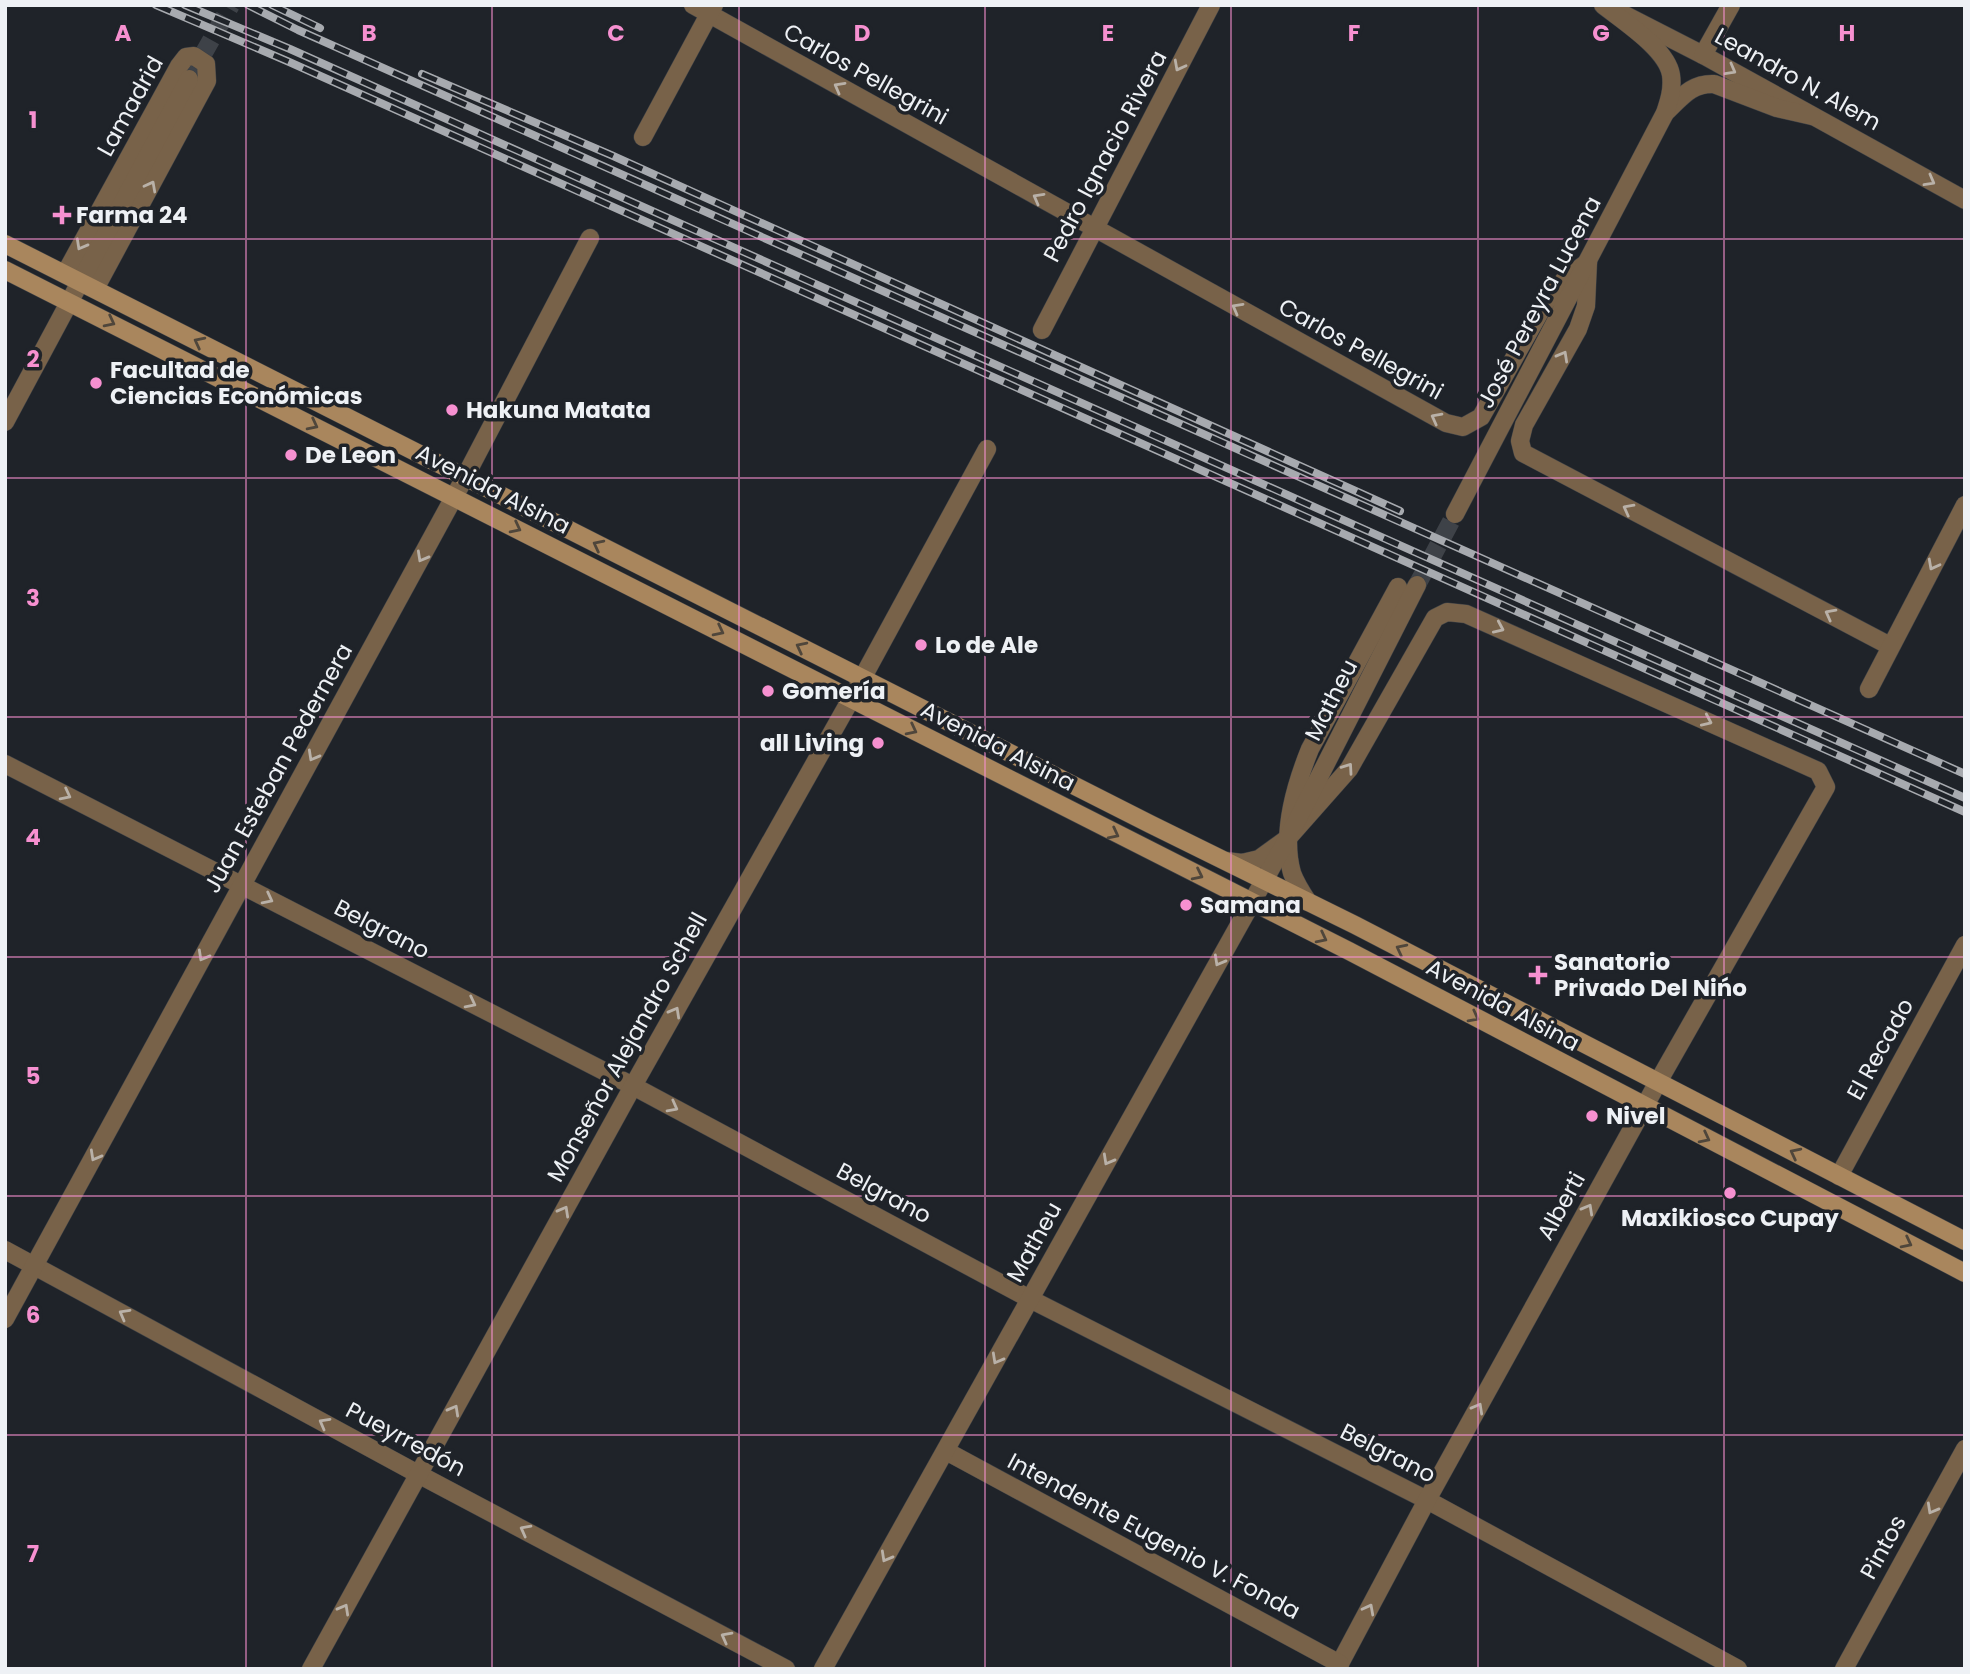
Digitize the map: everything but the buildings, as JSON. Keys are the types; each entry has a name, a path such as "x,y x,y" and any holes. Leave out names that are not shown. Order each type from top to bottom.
{"main road":[{"name":"Avenida Alsina","path":"5,244 1265,880 1965,1241"},
{"name":"Avenida Alsina","path":"5,270 1252,902 1965,1273"}],"street":[{"name":"Carlos Pellegrini","path":"693,5 712,10 1094,230 1446,424 1463,427 1480,417 1555,290 1588,262"},
{"name":"Pedro Ignacio Rivera","path":"1042,330 1211,5"},
{"name":"Leandro N. Alem","path":"1604,5 1703,55 1965,200"},
{"name":"José Pereyra Lucena","path":"1455,513 1665,113 1671,92 1671,73 1660,54 1604,5"},
{"path":"1703,55 1731,5"},
{"path":"642,136 712,10"},
{"name":"Lamadrid","path":"5,422 70,302 79,281 179,66 186,57 194,56 206,64 207,81 79,281"},
{"name":"Lamadrid","path":"79,281 189,79"},
{"name":"José Pereyra Lucena","path":"1665,113 1692,88 1714,84 1777,108 1812,116"},
{"name":"Juan Esteban Pedernera","path":"5,1319 465,477 590,237"},
{"path":"1588,262 1586,306 1578,329 1524,425 1520,441 1523,453 1890,646"},
{"name":"Monseñor Alejandro Schell","path":"311,1669 633,1086 851,699 987,449"},
{"path":"1869,689 1965,505"},
{"name":"Matheu","path":"823,1669 1265,880 1417,585"},
{"name":"Matheu","path":"1308,902 1292,872 1288,838 1300,775 1310,749 1398,587"},
{"name":"Matheu","path":"1226,861 1242,863 1259,859 1288,838 1349,769 1435,618 1447,612 1466,614 1818,771"},
{"name":"Belgrano","path":"5,764 633,1086 1030,1299 1427,1500 1738,1669"},
{"name":"Alberti","path":"1339,1667 1427,1500 1644,1107 1826,787 1818,771"},
{"name":"El Recado","path":"1839,1176 1965,944"},
{"name":"Pueyrredón","path":"5,1250 418,1474 786,1669"},
{"name":"Pintos","path":"1844,1669 1965,1449"},
{"name":"Intendente Eugenio V. Fonda","path":"946,1451 1339,1667"}],"tunnel":[{"path":"189,79 231,5"},
{"path":"1417,585 1455,514"}],"railway":[{"path":"156,5 287,61 1965,812"},
{"path":"185,5 290,49 1965,798"},
{"path":"248,5 298,30 1965,774"},
{"path":"272,5 320,28"},
{"path":"422,74 611,155 1400,511"}],"place":[{"name":"Farma 24","path":"62,215"},
{"name":"Facultad de Ciencias Económicas","path":"96,383"},
{"name":"Hakuna Matata","path":"452,410"},
{"name":"De Leon","path":"291,455"},
{"name":"Lo de Ale","path":"921,645"},
{"name":"Gomería","path":"768,691"},
{"name":"all Living","path":"878,743"},
{"name":"Samana","path":"1186,905"},
{"name":"Sanatorio Privado Del Nińo","path":"1538,975"},
{"name":"Nivel","path":"1592,1116"},
{"name":"Maxikiosco Cupay","path":"1730,1193"}]}
